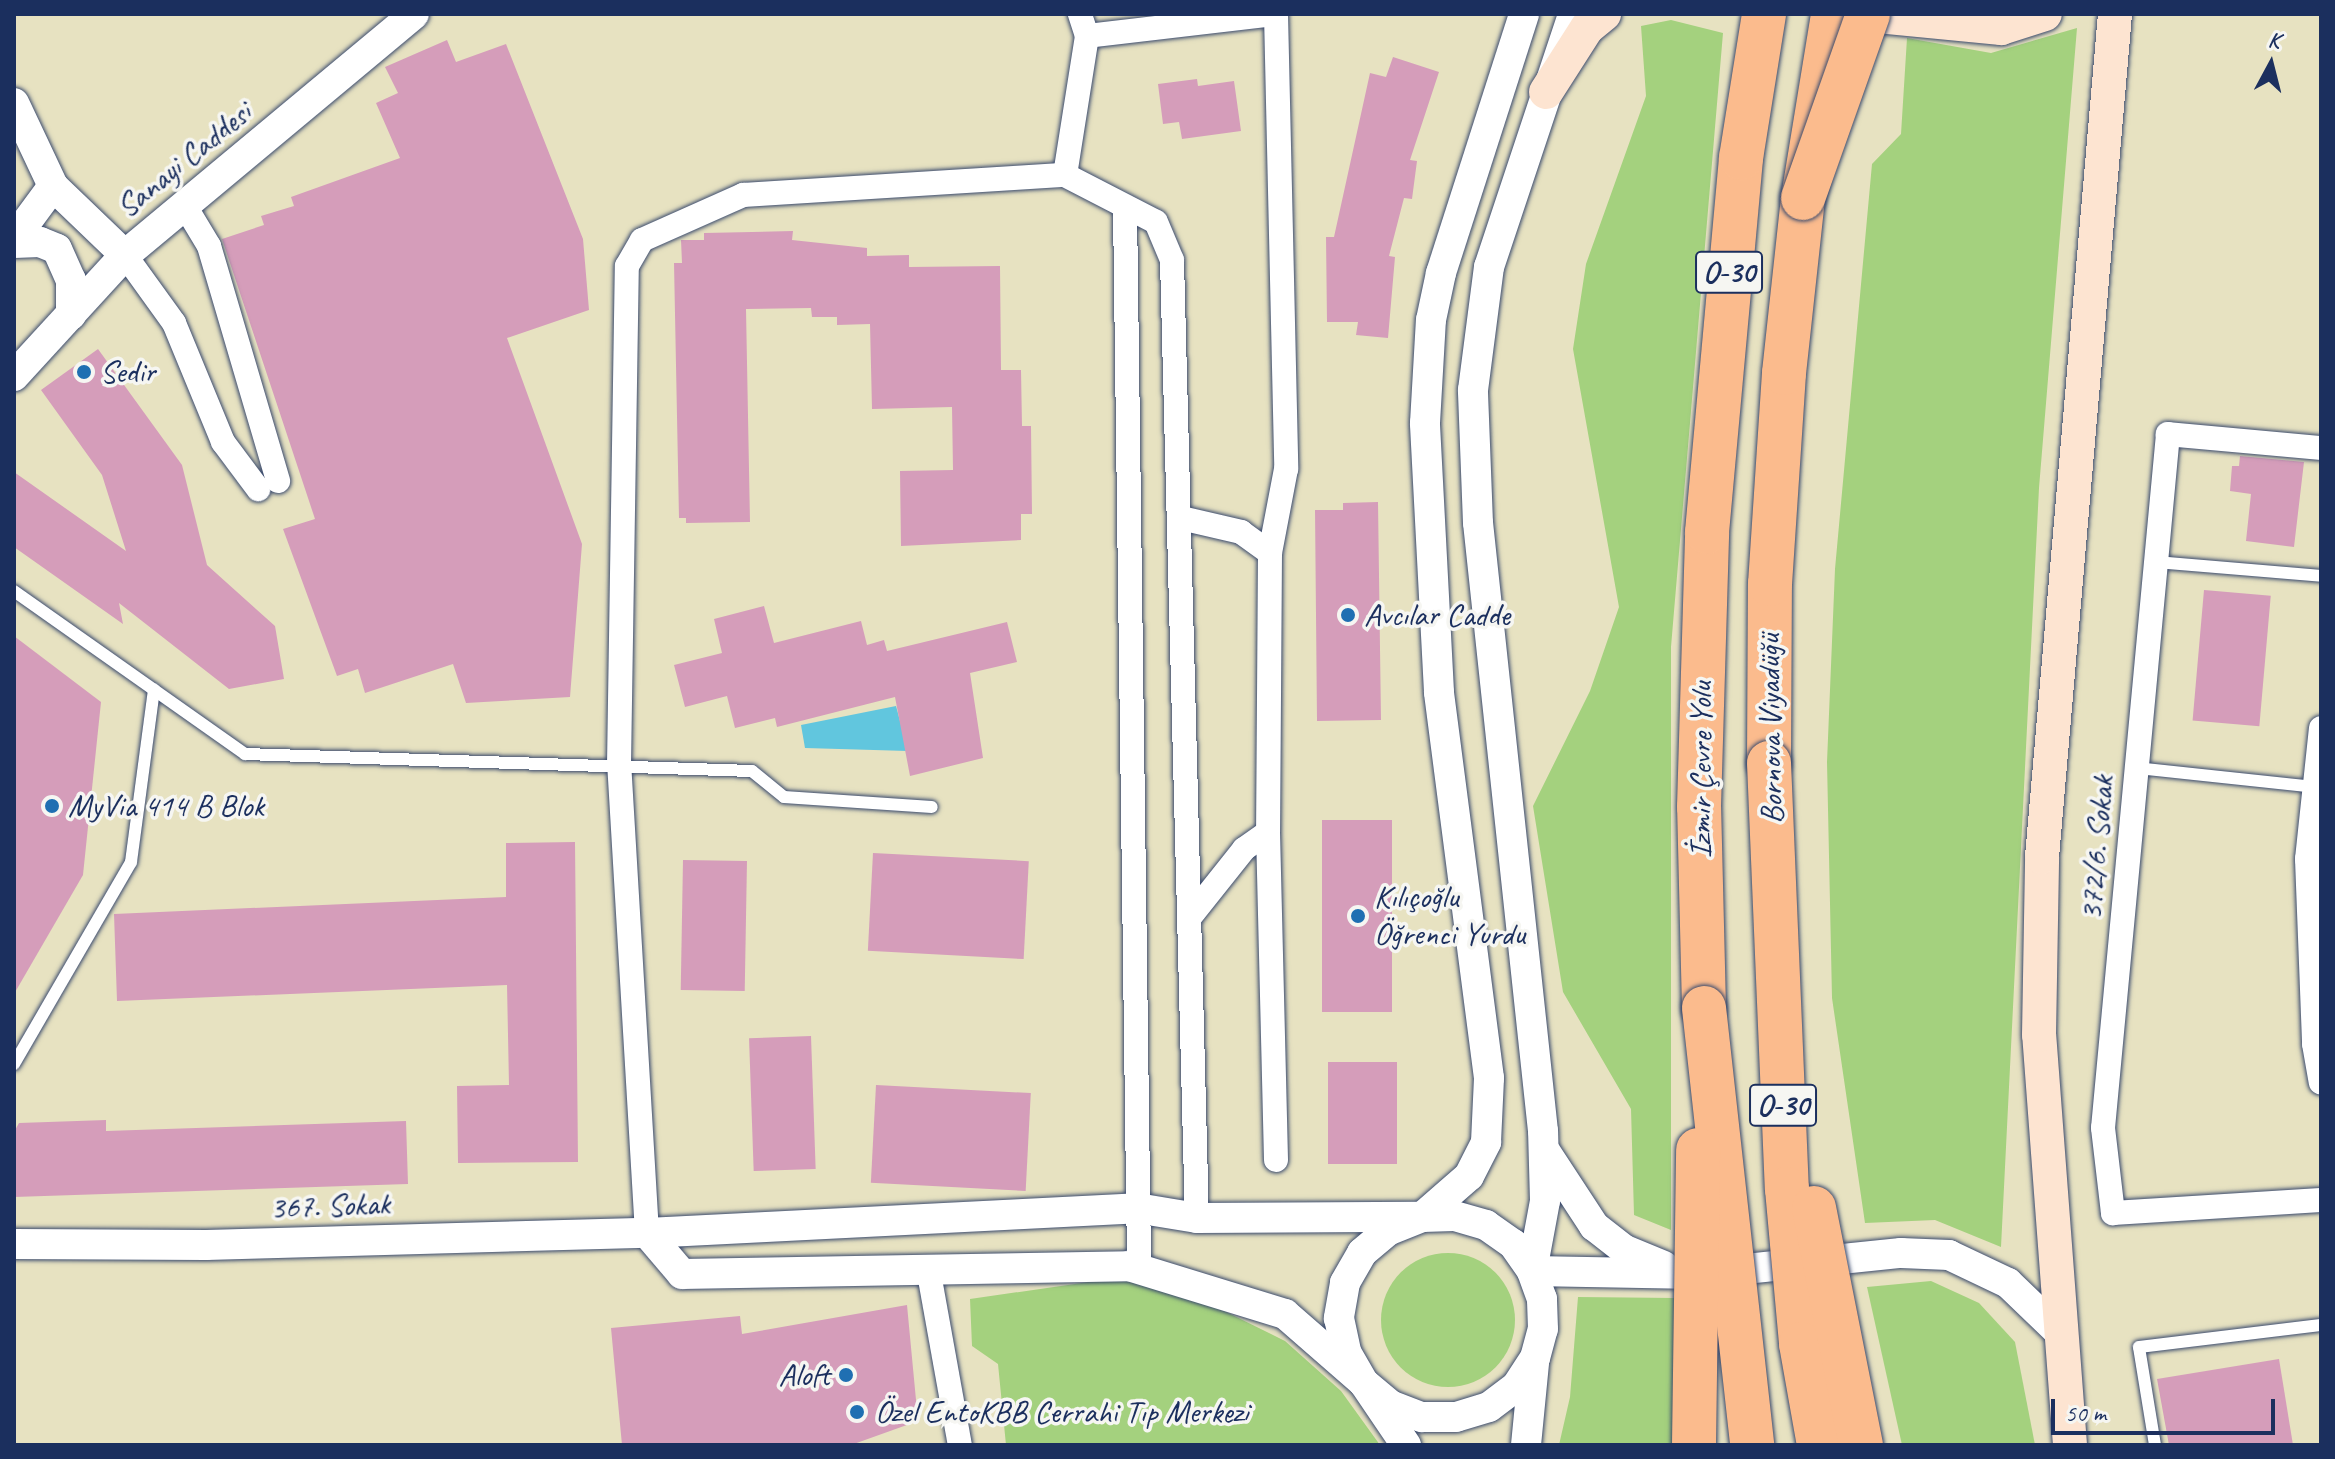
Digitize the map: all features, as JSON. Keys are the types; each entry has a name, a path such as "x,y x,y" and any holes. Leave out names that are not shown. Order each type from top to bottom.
{"highway":[{"name":"İzmir Çevre Yolu","path":"1704,1008 1699,807 1707,532 1739,173 1764,14"},
{"name":"Bornova Viyadüğü","path":"1819,1445 1801,1344 1778,1013 1770,584 1803,198 1833,14"},
{"path":"1803,198 1868,14"},
{"path":"1694,1445 1695,1212 1704,1008"},
{"name":"O-30","path":"1704,1008 1752,1445"},
{"path":"1778,1013 1861,1445"}],"main road":[{"path":"1546,92 1574,45 1604,14"},
{"path":"1857,14 2001,28 2045,14"},
{"path":"2070,1445 2039,1035 2042,857 2115,14"}],"street":[{"name":"Sanayi Caddesi","path":"14,376 125,255 414,14"},
{"path":"1065,175 1084,25 1276,14 1286,469 1270,553 1268,832 1276,1160"},
{"path":"1406,1445 1364,1383 1344,1341 1339,1318 1345,1283 1362,1253 1389,1230 1422,1217 1469,1176 1486,1142 1489,1078 1439,692 1425,423 1431,320 1441,273 1524,14"},
{"path":"1532,1271 1545,1201 1543,1149 1478,523 1473,390 1489,267 1573,14"},
{"path":"14,103 53,186 125,255 174,323 223,442 268,485 209,246 185,206"},
{"path":"1197,1218 1172,260 1156,222 1065,175 743,195 642,240 627,266 619,765 647,1233 682,1274 928,1268 1139,1269 1285,1314 1390,1405 1422,1417 1456,1417 1489,1407 1516,1387 1535,1358"},
{"path":"14,241 53,186"},
{"path":"1125,207 1139,1269"},
{"path":"14,241 40,242 57,249 71,280 71,315"},
{"name":"372/6. Sokak","path":"2321,448 2168,434 2103,1128 2113,1213 2321,1200"},
{"path":"1181,518 1241,532 1270,553"},
{"path":"2321,728 2307,859 2314,1044 2321,1082"},
{"path":"1190,917 1244,849 1268,832"},
{"path":"1543,1149 1594,1226 1647,1262 1697,1274"},
{"name":"367. Sokak","path":"14,1244 206,1245 647,1233 1137,1208 1197,1218 1422,1217"},
{"path":"1422,1217 1454,1216 1486,1225 1513,1244 1532,1271 1542,1299 1543,1329 1535,1358 1526,1445"},
{"path":"1532,1271 1697,1274 1901,1253 1949,1255 2008,1283 2061,1334"},
{"path":"928,1268 960,1445"}],"lane":[{"path":"2156,562 2321,576"},
{"path":"14,591 245,754 752,771 784,797 932,807"},
{"path":"14,1064 131,862 154,690"},
{"path":"2137,768 2315,787"},
{"path":"2155,1445 2139,1347 2321,1325"}],"green space":[{"path":"1671,20 1723,33 1671,647 1671,1230 1634,1215 1631,1109 1563,992 1533,806 1590,691 1619,607 1573,349 1586,264 1646,96 1641,26"},
{"path":"2077,28 2039,488 2001,1247 1935,1220 1865,1223 1832,998 1827,762 1835,569 1872,164 1901,134 1907,38 1991,53"},
{"path":"1448,1253 1474,1258 1495,1273 1510,1294 1515,1320 1510,1346 1495,1367 1474,1382 1448,1387 1422,1382 1401,1367 1386,1346 1381,1320 1386,1294 1401,1273 1422,1258"},
{"path":"1123,1277 1198,1298 1285,1341 1341,1391 1380,1445 1006,1445 998,1364 972,1346 970,1299"},
{"path":"1931,1281 1979,1303 2015,1342 2035,1445 1902,1445 1867,1287"},
{"path":"1578,1297 1675,1298 1680,1445 1559,1445 1570,1397"}],"water":[{"path":"896,706 908,751 805,748 801,725"}],"building":[{"path":"447,40 456,62 506,44 583,239 589,310 507,338 582,544 570,697 466,703 453,664 365,693 358,669 337,676 283,529 315,519 222,239 264,225 261,216 294,206 291,197 400,158 376,103 398,93 385,67"},
{"path":"1393,57 1439,72 1410,160 1417,161 1412,199 1404,198 1389,256 1395,257 1388,338 1356,335 1358,322 1327,322 1326,237 1334,237 1370,73 1386,77"},
{"path":"1197,79 1198,86 1234,81 1241,131 1182,139 1179,122 1163,124 1158,84"},
{"path":"793,231 792,240 867,248 867,256 909,255 909,267 1000,266 1001,370 1021,370 1022,426 1031,426 1032,514 1021,514 1021,540 901,546 900,471 953,470 952,407 872,409 870,324 837,325 837,317 812,317 811,308 746,309 750,522 686,523 686,518 679,518 674,263 682,263 681,240 704,240 704,233"},
{"path":"98,349 182,465 207,565 275,626 284,679 229,689 119,603 123,624 14,547 14,472 126,551 102,475 41,390"},
{"path":"2240,456 2304,462 2294,547 2246,541 2251,494 2230,491 2232,466 2239,466"},
{"name":"Avcılar Cadde","path":"1378,502 1381,720 1317,721 1315,510 1343,510 1343,503"},
{"path":"2204,590 2271,596 2259,726 2193,721"},
{"path":"764,606 774,643 861,621 867,645 884,640 887,651 1007,622 1017,662 970,673 983,758 910,776 895,697 777,727 775,718 735,728 727,696 685,707 674,665 722,653 714,619"},
{"name":"MyVia 414 B Blok","path":"14,636 101,702 83,875 14,994"},
{"name":"Kılıçoğlu Öğrenci Yurdu","path":"1322,820 1392,820 1392,1012 1322,1012"},
{"path":"575,842 578,1162 458,1163 457,1086 509,1085 507,985 117,1001 114,914 506,897 506,843"},
{"path":"873,853 1029,861 1024,959 868,951"},
{"path":"683,860 747,861 745,991 681,990"},
{"path":"811,1036 816,1169 754,1171 749,1038"},
{"path":"1328,1062 1397,1062 1397,1164 1328,1164"},
{"path":"876,1085 1031,1093 1026,1191 871,1183"},
{"path":"106,1120 106,1131 406,1121 408,1184 14,1197 14,1132 19,1123"},
{"path":"907,1305 918,1421 851,1445 622,1445 611,1328 740,1316 742,1334"},
{"path":"2279,1359 2293,1445 2169,1445 2157,1379"}],"place":[{"name":"Sedir","path":"84,372"},
{"name":"Avcılar Cadde","path":"1348,615"},
{"name":"MyVia 414 B Blok","path":"52,806"},
{"name":"Kılıçoğlu Öğrenci Yurdu","path":"1358,916"},
{"name":"Aloft","path":"846,1375"},
{"name":"Özel EntoKBB Cerrahi Tıp Merkezi","path":"857,1412"}]}
